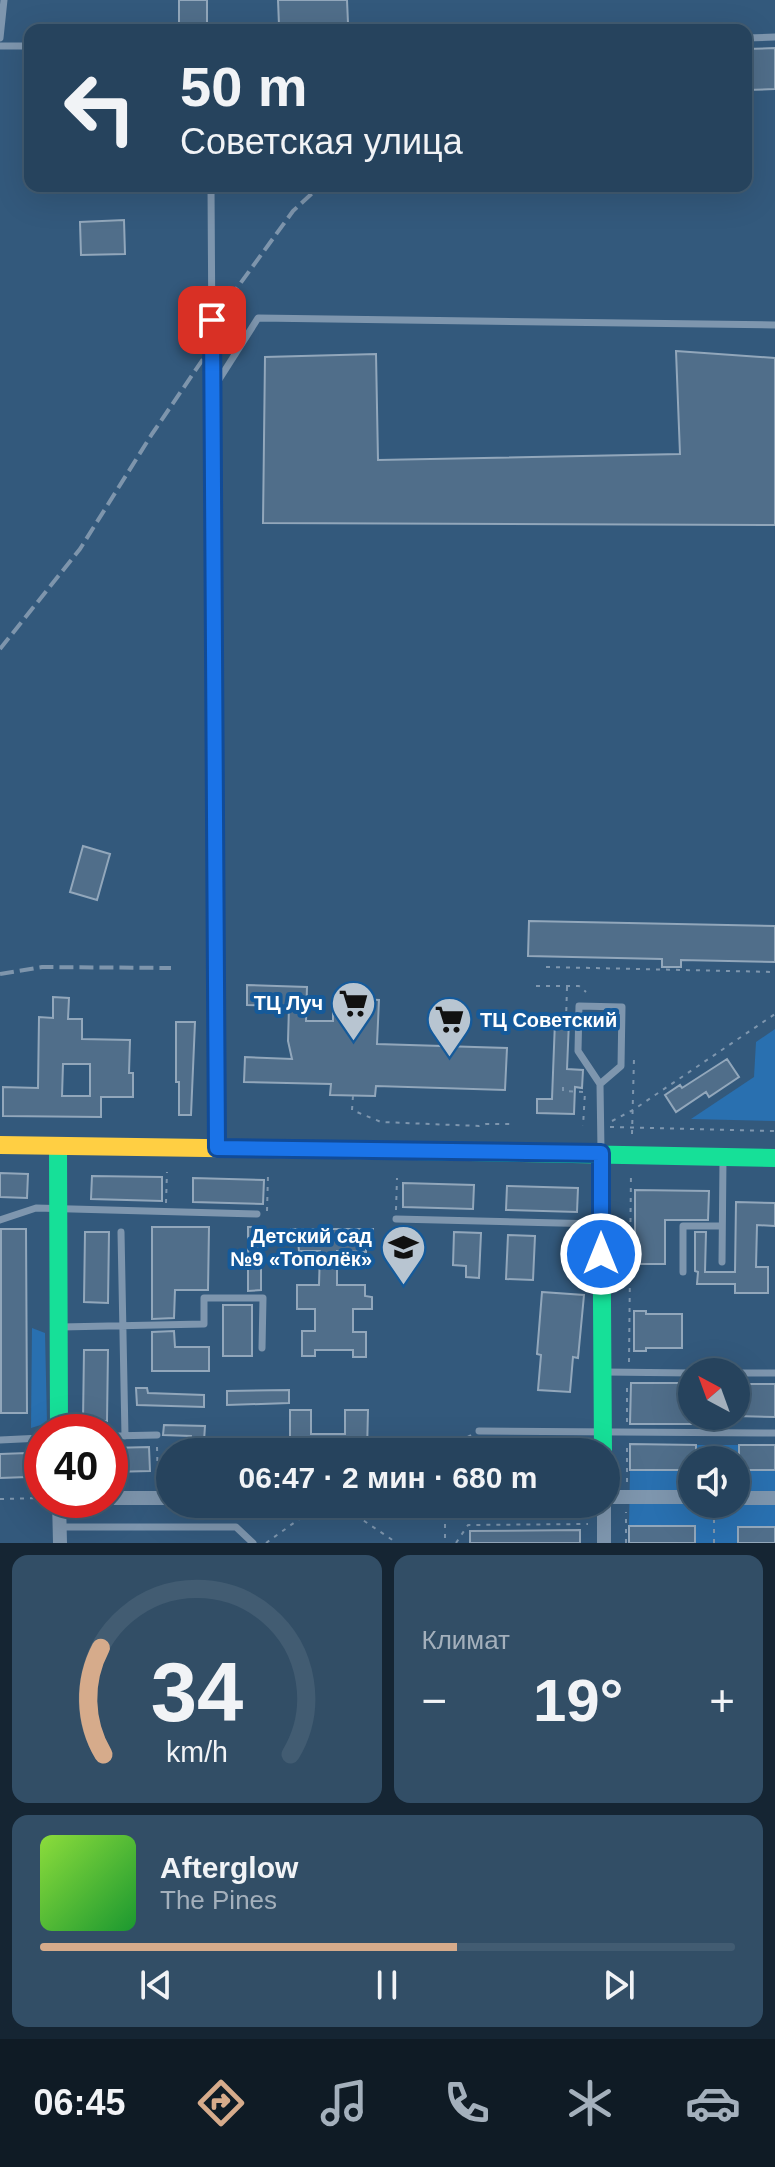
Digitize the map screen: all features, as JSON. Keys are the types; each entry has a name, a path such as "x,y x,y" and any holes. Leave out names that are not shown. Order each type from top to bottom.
{"main road":[{"path":"0,1145 775,1158"},
{"path":"58,1146 59,1414"},
{"path":"601,1153 603,1438"}],"street":[{"path":"620,1497 678,1497"},
{"path":"128,1498 156,1498"},
{"path":"750,1498 775,1498"},
{"path":"60,1518 60,1543"},
{"path":"604,1518 604,1543"}],"lane":[{"path":"0,38 4,0"},
{"path":"752,38 775,37"},
{"path":"0,46 24,46"},
{"path":"211,192 217,1148"},
{"path":"212,391 258,318 775,325"},
{"path":"600,1084 621,1066 622,1007 579,1006 578,1051 600,1084 601,1153"},
{"path":"722,1262 723,1157"},
{"path":"0,1220 36,1208 257,1214"},
{"path":"396,1219 601,1225"},
{"path":"683,1272 683,1226 722,1226"},
{"path":"121,1232 125,1414"},
{"path":"58,1327 204,1324 204,1298 263,1298 262,1348"},
{"path":"602,1372 678,1373"},
{"path":"750,1373 775,1373"},
{"path":"479,1431 775,1433"},
{"path":"128,1436 157,1435"},
{"path":"0,1440 24,1439"},
{"path":"60,1527 236,1527 249,1542"}],"path":[{"path":"546,967 775,972"},
{"path":"536,986 579,986 586,992"},
{"path":"566,1021 567,986"},
{"path":"600,1127 633,1110 775,1014"},
{"path":"626,1543 634,1058"},
{"path":"563,1087 563,1091 585,1092 583,1126"},
{"path":"353,1096 352,1110 381,1122 479,1126 515,1124"},
{"path":"600,1127 775,1131"},
{"path":"166,1212 167,1172"},
{"path":"257,1214 267,1214 268,1175"},
{"path":"396,1219 397,1178"},
{"path":"466,1438 479,1431"},
{"path":"725,1446 727,1433"},
{"path":"0,1499 24,1498"},
{"path":"266,1543 301,1518"},
{"path":"360,1518 397,1543"},
{"path":"445,1518 445,1543"},
{"path":"714,1518 714,1543"},
{"path":"456,1543 468,1525 588,1524"}],"shaded area":[{"path":"775,1029 775,1121 691,1119 754,1077 756,1042"},
{"path":"32,1328 45,1333 47,1414 31,1414"},
{"path":"696,1445 739,1445 739,1446"},
{"path":"630,1470 678,1470 678,1518 750,1518 750,1470 775,1470 775,1527 739,1527 738,1543 695,1543 695,1526 629,1526"}],"building":[{"path":"179,0 207,0 207,24 179,24"},
{"path":"278,0 347,0 348,23 279,24"},
{"path":"775,48 775,89 752,90 752,49"},
{"path":"124,220 125,254 81,255 80,222"},
{"path":"676,351 775,358 775,525 263,523 265,357 376,354 378,460 680,454"},
{"path":"83,846 110,854 97,900 70,892"},
{"path":"529,921 775,926 775,962 681,960 681,967 662,967 662,959 528,956"},
{"path":"247,985 307,987 306,1021 333,1021 333,998 379,1000 377,1044 507,1048 505,1090 376,1086 375,1096 330,1095 331,1084 244,1082 245,1057 292,1059 288,1041 289,1006 247,1005"},
{"path":"53,997 69,998 68,1019 82,1019 82,1039 130,1040 129,1073 133,1073 133,1097 101,1097 101,1117 3,1116 3,1087 38,1088 39,1017 53,1018","holes":["63,1064 90,1064 90,1096 62,1096"]},
{"path":"555,1021 569,1021 567,1069 583,1070 582,1088 575,1087 574,1114 537,1113 537,1099 552,1099"},
{"path":"176,1022 195,1022 191,1115 179,1115"},
{"path":"727,1059 739,1077 709,1097 706,1092 676,1112 665,1095 680,1085 682,1088"},
{"path":"0,1173 28,1174 27,1198 0,1197"},
{"path":"92,1176 162,1177 162,1201 91,1199"},
{"path":"193,1178 264,1180 263,1204 193,1202"},
{"path":"403,1183 474,1185 473,1209 403,1207"},
{"path":"507,1186 578,1188 577,1212 506,1210"},
{"path":"635,1190 709,1191 708,1220 665,1220 665,1264 635,1264"},
{"path":"736,1202 775,1203 775,1226 757,1225 756,1267 768,1267 768,1293 735,1293 735,1284 697,1284 695,1232 706,1232 705,1272 735,1272"},
{"path":"152,1227 209,1227 208,1290 175,1290 174,1318 152,1319"},
{"path":"248,1227 261,1227 261,1290 248,1291"},
{"path":"1,1229 26,1229 27,1413 1,1413"},
{"path":"291,1229 373,1229 373,1241 366,1241 366,1252 337,1251 337,1285 365,1285 365,1296 372,1297 372,1309 353,1309 353,1332 366,1332 366,1357 353,1357 353,1350 315,1350 315,1356 302,1356 302,1331 315,1331 315,1309 297,1309 297,1285 319,1285 320,1251 299,1251 298,1241 291,1241"},
{"path":"85,1232 109,1232 108,1303 84,1302"},
{"path":"454,1232 481,1233 479,1278 466,1277 466,1266 453,1265"},
{"path":"508,1235 535,1236 533,1280 506,1279"},
{"path":"542,1292 584,1295 578,1358 573,1357 570,1392 538,1390 541,1355 537,1354"},
{"path":"223,1305 252,1305 252,1356 223,1356"},
{"path":"634,1311 682,1314 682,1348 634,1351"},
{"path":"174,1331 175,1347 209,1347 209,1371 152,1371 152,1332"},
{"path":"84,1350 108,1350 107,1414 83,1414"},
{"path":"631,1383 678,1383 678,1424 630,1424"},
{"path":"750,1384 775,1384 775,1417 750,1416"},
{"path":"136,1388 147,1388 148,1393 204,1395 204,1407 137,1405"},
{"path":"289,1390 289,1403 227,1405 227,1391"},
{"path":"290,1410 311,1410 311,1434 345,1434 345,1410 368,1410 367,1438 290,1438"},
{"path":"164,1425 205,1426 204,1438 163,1435"},
{"path":"630,1444 696,1445 678,1446 678,1470 630,1470"},
{"path":"775,1445 775,1470 750,1470 750,1446 739,1446"},
{"path":"149,1447 150,1471 128,1472 128,1448"},
{"path":"24,1453 24,1477 0,1478 0,1454"},
{"path":"629,1526 695,1526 695,1543 629,1543"},
{"path":"738,1527 775,1527 775,1543 738,1543"},
{"path":"580,1530 580,1543 470,1543 470,1531"}],"railway":[{"path":"0,649 80,549 212,346 237,288 293,211 314,192"},
{"path":"0,974 42,967 171,968"}],"traffic: fast":[{"path":"58,1146 59,1414"},
{"path":"416,1151 775,1158"},
{"path":"601,1153 603,1438"}],"traffic: slow":[{"path":"0,1145 416,1151"}],"place":[{"name":"ТЦ Луч","path":"354,1042"},
{"name":"ТЦ Советский","path":"449,1059"},
{"name":"Детский сад №9 «Тополёк»","path":"403,1286"}],"route":[{"path":"212,320 217,1148 601,1153 601,1254"}]}
